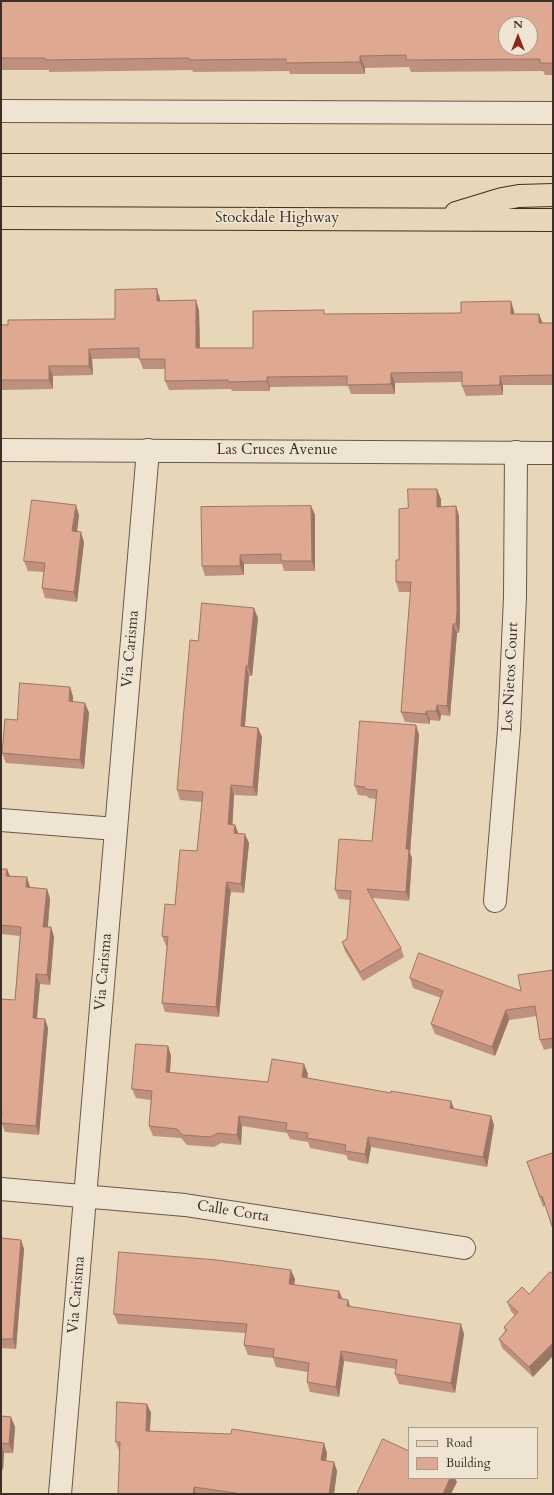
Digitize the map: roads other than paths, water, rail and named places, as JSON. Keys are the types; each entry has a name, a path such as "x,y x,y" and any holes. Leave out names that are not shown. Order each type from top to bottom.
{"main road":[{"path":"1,165 553,165"},
{"path":"432,220 508,198 553,194"},
{"name":"Stockdale Highway","path":"1,218 553,220"}],"street":[{"path":"1,111 553,112"},
{"name":"Las Cruces Avenue","path":"1,450 553,453"},
{"name":"Via Carisma","path":"60,1494 148,450"},
{"name":"Los Nietos Court","path":"495,901 509,730 515,597 516,452"},
{"path":"1,820 116,829"},
{"name":"Calle Corta","path":"1,1189 186,1205 464,1248"}]}
